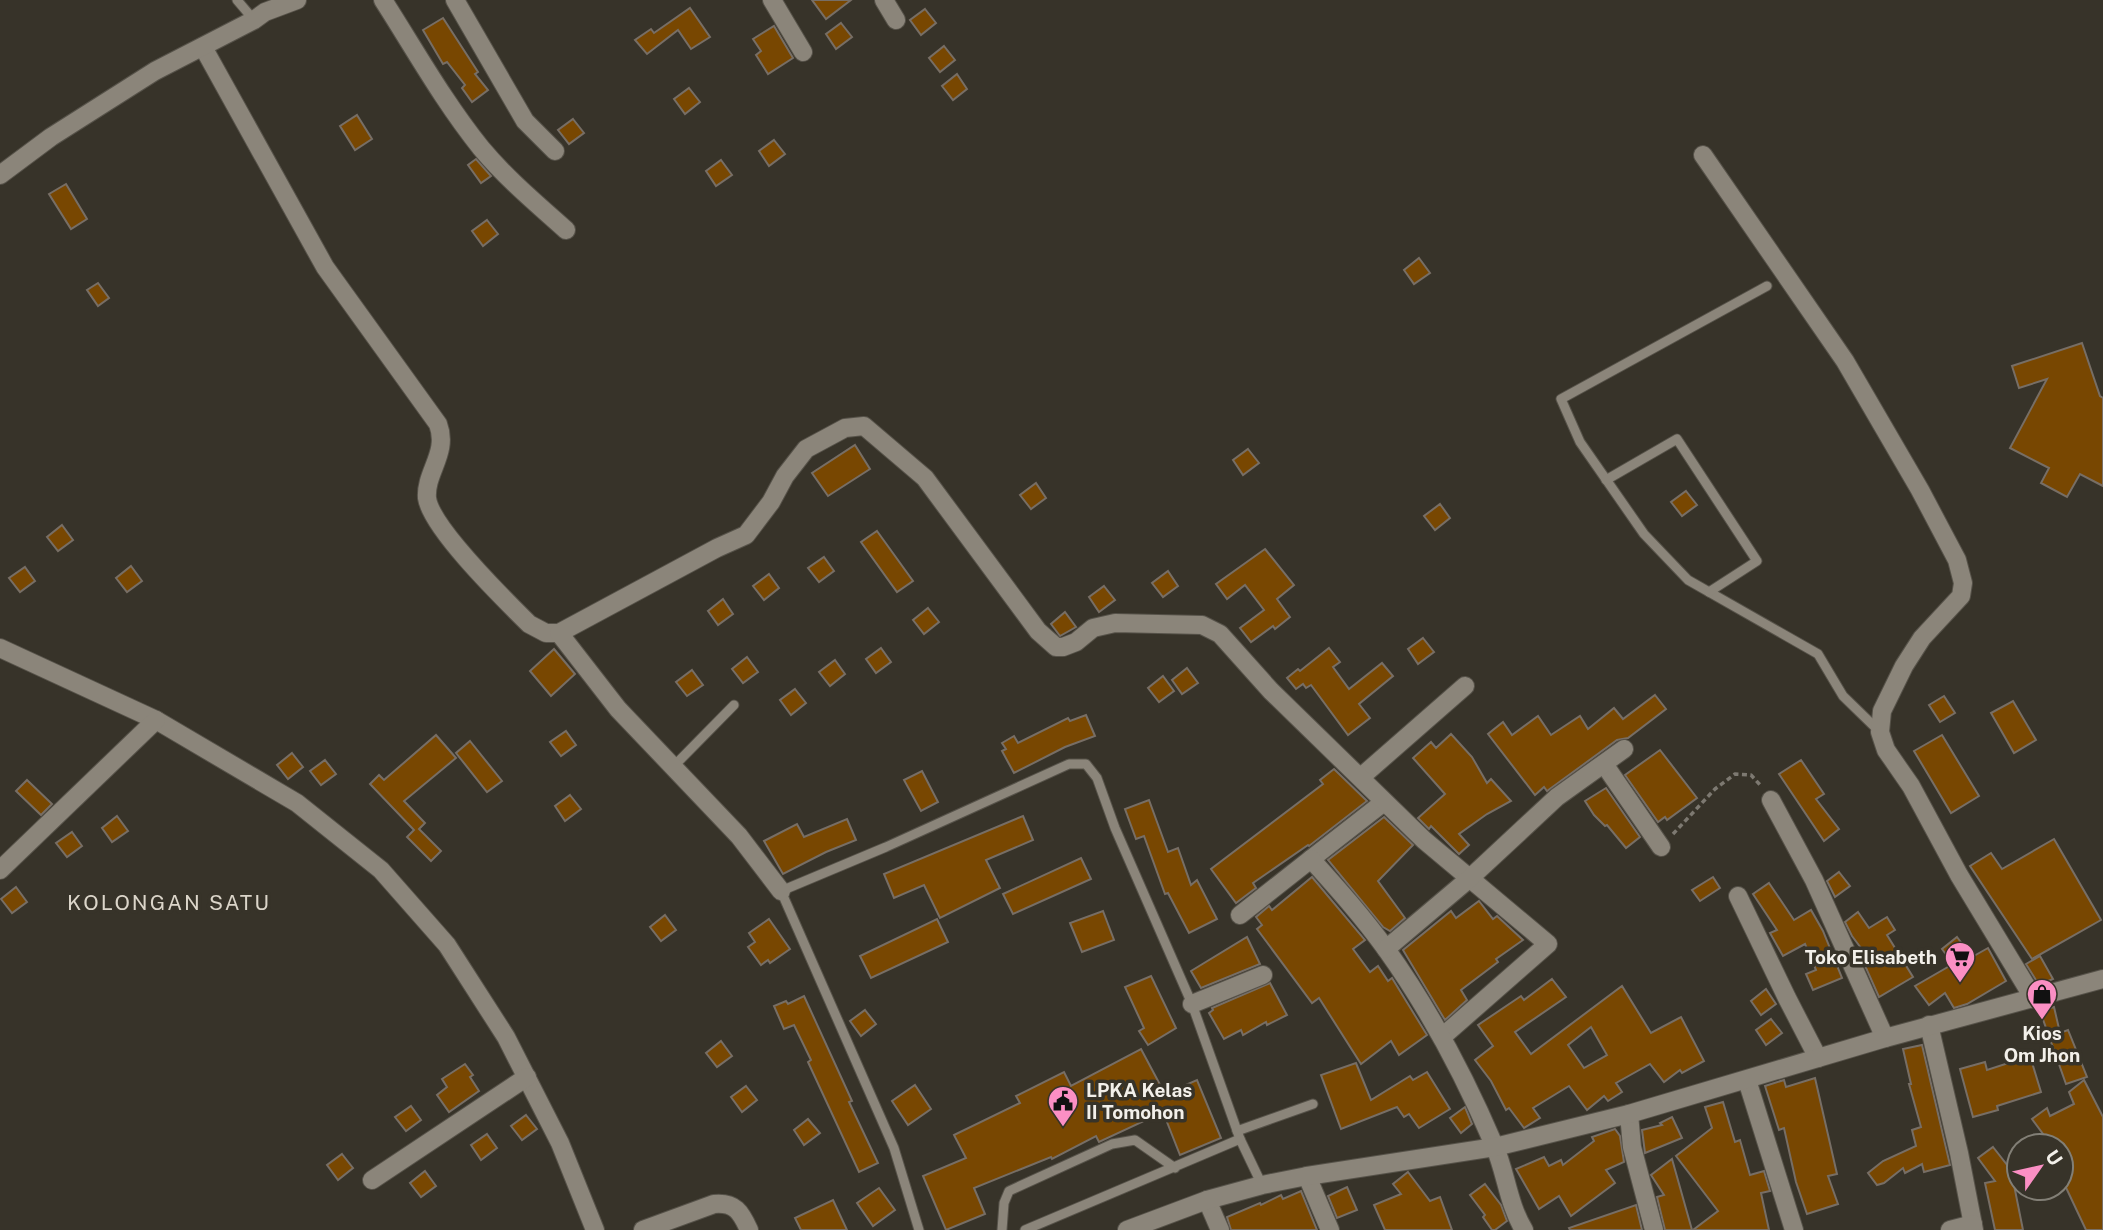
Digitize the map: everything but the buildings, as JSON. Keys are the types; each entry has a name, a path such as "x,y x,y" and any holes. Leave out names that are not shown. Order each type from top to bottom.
{"street":[{"path":"0,176 51,137 155,71 203,47 260,13 297,0"},
{"path":"383,0 443,95 480,146 566,230"},
{"path":"455,0 525,121 555,151"},
{"path":"772,0 803,52"},
{"path":"884,0 896,20"},
{"path":"203,47 325,267 438,424 442,433 441,445 427,499 434,515 448,535 529,624 546,633 559,633 705,554 746,535 806,449 845,428 864,426 925,478 1038,631 1056,647 1076,642 1093,628 1104,624 1202,625 1211,628 1220,634 1271,691 1424,840 1548,944 1442,1037"},
{"path":"1703,155 1845,361 1957,560 1962,583 1961,596 1922,638 1904,666 1882,711 1880,732 1886,750 1911,786 1959,875 2034,999"},
{"path":"559,633 618,709 739,836 781,891"},
{"path":"0,648 156,720 297,803 381,870 447,946 506,1037 560,1143 595,1230"},
{"path":"1361,777 1465,686"},
{"path":"0,870 156,720"},
{"path":"1386,949 1470,878 1557,797 1624,749"},
{"path":"1604,764 1661,847"},
{"path":"1771,800 1814,880 1885,1038"},
{"path":"1240,915 1384,802"},
{"path":"1311,859 1386,949 1442,1037 1495,1147 1524,1230"},
{"path":"1738,895 1818,1058"},
{"path":"1192,1003 1263,975"},
{"path":"1127,1230 1207,1200 1262,1185 1495,1147 1629,1114 1929,1025 2103,979"},
{"path":"1929,1025 1973,1227 1950,1230"},
{"path":"372,1180 527,1077"},
{"path":"1747,1080 1794,1230"},
{"path":"1629,1114 1632,1147 1654,1230"},
{"path":"1307,1176 1330,1230"},
{"path":"1207,1200 1220,1230"},
{"path":"643,1230 714,1204 725,1203 741,1212 749,1230"}],"lane":[{"path":"237,0 260,13"},
{"path":"1767,286 1561,399 1580,442 1606,480 1644,534 1688,580 1818,654 1843,696 1880,732"},
{"path":"1606,480 1676,439 1757,561 1709,592"},
{"path":"673,767 734,705"},
{"path":"919,1230 894,1149 781,891 886,847 1069,764 1086,764 1097,778 1115,828 1192,1003 1238,1135 1262,1185"},
{"path":"1025,1230 1175,1168 1238,1135 1313,1104"},
{"path":"1002,1230 1006,1195 1012,1188 1112,1144 1135,1140 1175,1168"}],"path":[{"path":"1661,847 1715,789 1735,774 1751,775 1771,800"}],"place":[{"name":"Toko Elisabeth","path":"1960,984"},
{"name":"Kios Om Jhon","path":"2042,1021"},
{"name":"LPKA Kelas II Tomohon","path":"1063,1128"}],"district":[{"name":"KOLONGAN SATU","path":"169,903"}]}
